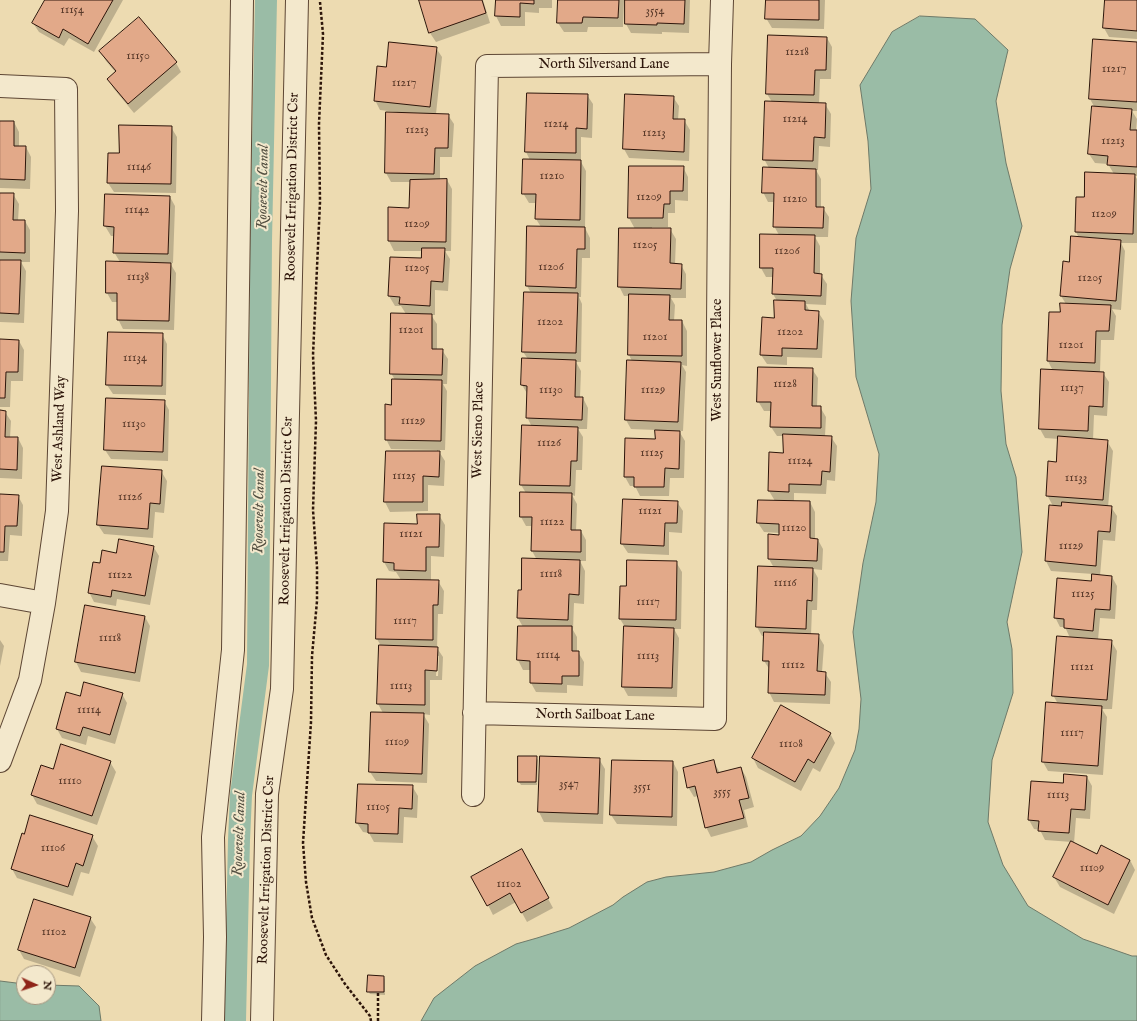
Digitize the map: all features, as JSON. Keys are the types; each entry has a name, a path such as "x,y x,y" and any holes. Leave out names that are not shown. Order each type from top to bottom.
{"street":[{"path":"213,1021 215,937 213,837 232,650 242,0"},
{"name":"Roosevelt Irrigation District Csr","path":"262,1021 267,794 282,689 284,646 297,0"},
{"name":"West Sunflower Place","path":"715,719 720,64 722,0"},
{"name":"North Silversand Lane","path":"487,66 720,64"},
{"name":"West Sieno Place","path":"473,795 487,66"},
{"name":"West Ashland Way","path":"0,86 66,89 67,211 57,512 44,603 30,680 0,761"},
{"path":"0,595 44,603"},
{"name":"North Sailboat Lane","path":"474,713 715,719"}],"path":[{"path":"320,0 323,34 319,124 320,202 314,355 316,421 313,510 317,567 317,601 312,656 303,843 308,897 312,918 320,940 326,955 345,984 370,1016 371,1021"},
{"path":"378,992 378,1021"}],"shaded area":[{"path":"920,16 975,19 1008,50 996,101 1006,163 1022,226 1010,269 1002,325 1001,391 1006,444 1016,477 1022,552 1007,622 1012,649 1013,693 992,760 988,822 1003,865 1028,906 1083,939 1132,956 1137,956 1137,1021 421,1021 434,998 475,966 516,944 569,928 613,905 647,882 666,877 714,872 751,862 801,836 820,816 839,788 855,750 859,729 861,699 853,632 863,563 876,502 879,454 856,377 851,301 856,238 871,189 868,141 860,85 892,32"},
{"path":"0,981 16,983 16,1005 56,1005 56,985 79,986 99,1006 101,1021 0,1021"}],"building":[{"path":"45,0 113,0 88,44 63,29 59,38 32,23"},
{"path":"419,0 482,0 486,13 429,33"},
{"path":"496,0 534,0 534,4 520,3 520,17 495,16"},
{"path":"558,0 619,0 618,18 583,17 582,23 557,23"},
{"path":"625,0 685,0 684,24 625,24"},
{"path":"766,0 819,0 819,20 765,19"},
{"path":"1105,0 1137,0 1137,31 1103,28"},
{"path":"139,17 177,62 128,104 107,79 116,71 99,51"},
{"path":"768,35 827,37 826,70 815,70 814,95 766,94"},
{"path":"1093,39 1137,42 1137,102 1089,99"},
{"path":"389,42 437,47 430,107 374,101 377,66 386,67"},
{"path":"527,93 588,94 587,129 576,128 576,153 525,152"},
{"path":"625,94 674,96 673,119 685,119 684,152 623,149"},
{"path":"765,101 826,103 825,138 814,137 813,161 763,160"},
{"path":"1092,106 1132,109 1130,130 1137,130 1137,167 1107,165 1108,156 1088,154"},
{"path":"386,112 449,114 448,148 435,148 434,174 385,173"},
{"path":"0,121 14,121 14,146 26,146 25,180 0,179"},
{"path":"119,125 172,126 171,184 107,183 108,153 119,153"},
{"path":"523,159 581,160 580,220 535,219 536,194 522,194"},
{"path":"629,166 684,166 683,191 670,191 670,204 664,204 663,218 628,218"},
{"path":"763,167 816,169 816,207 824,207 823,228 773,227 774,193 762,193"},
{"path":"1085,172 1135,174 1133,234 1075,232 1076,197 1084,197"},
{"path":"447,179 446,242 388,241 388,207 409,208 410,180"},
{"path":"0,193 14,193 13,220 25,220 25,253 0,252"},
{"path":"105,194 170,196 168,254 113,253 114,227 104,226"},
{"path":"527,226 585,227 585,249 577,249 576,288 526,286"},
{"path":"619,228 671,228 670,263 682,264 681,289 618,287"},
{"path":"760,234 815,235 814,273 822,274 821,296 772,294 773,268 760,268"},
{"path":"1071,236 1121,240 1116,301 1060,296 1063,261 1069,262"},
{"path":"422,248 445,248 443,282 431,281 430,306 399,304 400,297 388,296 390,257 421,258"},
{"path":"0,260 21,260 19,314 0,313"},
{"path":"106,261 171,263 169,321 117,320 117,293 106,293"},
{"path":"524,292 578,293 576,353 522,352"},
{"path":"629,294 670,295 669,320 682,320 682,356 628,355"},
{"path":"774,300 805,301 805,310 819,311 817,349 782,348 782,356 760,355 762,317 774,318"},
{"path":"1060,303 1111,305 1109,331 1096,331 1095,363 1047,361 1049,312 1060,312"},
{"path":"391,313 432,314 432,349 443,349 442,375 390,374"},
{"path":"108,332 163,333 162,386 106,385"},
{"path":"0,339 19,340 18,372 6,372 5,398 0,398"},
{"path":"522,358 576,360 575,397 583,397 582,420 526,418 527,386 521,385"},
{"path":"627,360 681,362 678,422 625,420"},
{"path":"758,367 813,368 812,406 821,406 821,428 770,427 771,402 757,402"},
{"path":"1041,369 1104,372 1103,407 1089,406 1088,431 1039,429"},
{"path":"392,379 442,380 441,441 385,440 385,404 391,405"},
{"path":"106,398 165,400 163,452 104,450"},
{"path":"0,410 6,411 5,437 18,437 17,470 0,469"},
{"path":"522,425 578,427 577,461 571,461 570,486 520,485"},
{"path":"655,430 680,431 679,469 665,468 664,487 634,487 634,477 624,477 625,438 655,439"},
{"path":"783,434 832,436 830,472 822,471 821,485 789,484 789,492 768,491 769,452 783,453"},
{"path":"1058,436 1108,440 1103,500 1046,496 1048,461 1056,462"},
{"path":"386,451 440,451 439,477 423,476 423,502 384,502"},
{"path":"102,466 162,470 160,504 150,503 148,529 97,525"},
{"path":"520,492 572,493 571,530 581,530 581,552 531,551 532,517 520,517"},
{"path":"0,494 19,495 17,526 5,526 4,552 0,552"},
{"path":"623,499 678,501 677,523 665,523 664,546 621,544"},
{"path":"758,500 810,501 810,538 818,539 817,561 768,559 768,534 779,535 779,524 757,523"},
{"path":"1062,502 1112,506 1110,532 1098,531 1096,566 1045,561 1049,505 1061,506"},
{"path":"417,514 440,514 439,547 426,547 426,571 394,570 394,563 383,562 384,523 417,524"},
{"path":"119,539 154,546 145,596 112,590 111,597 88,593 93,562 100,563 102,550 116,553"},
{"path":"522,558 580,560 579,595 569,594 568,620 517,618 518,590 521,590"},
{"path":"627,560 677,561 676,620 619,619 620,586 626,586"},
{"path":"758,566 813,568 812,601 807,600 806,629 756,627"},
{"path":"1092,574 1112,576 1110,610 1095,609 1093,631 1064,628 1064,619 1054,618 1057,578 1091,581"},
{"path":"377,579 439,580 438,605 433,605 433,640 376,639"},
{"path":"85,605 145,616 135,673 75,662"},
{"path":"518,626 572,626 572,651 579,651 579,676 562,676 562,684 530,683 530,661 517,660"},
{"path":"624,626 674,628 672,688 622,687"},
{"path":"764,632 819,634 817,671 826,672 825,695 768,693 769,661 763,661"},
{"path":"1057,636 1112,640 1107,700 1052,696"},
{"path":"379,645 438,647 437,671 425,670 425,705 377,704"},
{"path":"84,682 123,693 110,735 83,727 80,736 56,729 66,692 80,696"},
{"path":"1046,702 1102,706 1098,766 1042,762"},
{"path":"781,705 831,733 814,763 808,759 795,782 752,758"},
{"path":"371,712 424,713 422,774 369,772"},
{"path":"61,744 111,761 92,816 31,795 41,765 53,769"},
{"path":"518,756 537,756 536,782 518,782"},
{"path":"540,756 600,758 598,814 538,812"},
{"path":"612,760 673,761 672,817 610,815"},
{"path":"714,760 717,773 741,767 749,798 739,800 744,818 705,828 695,786 687,788 683,768"},
{"path":"1064,774 1087,776 1085,810 1071,809 1069,833 1038,831 1039,821 1028,820 1031,781 1063,783"},
{"path":"358,784 413,785 412,809 399,808 398,834 368,833 368,824 356,823"},
{"path":"30,815 93,835 83,866 76,863 68,887 11,869 22,833 24,834"},
{"path":"1071,841 1097,854 1101,845 1130,860 1108,905 1053,877"},
{"path":"522,849 549,898 521,913 510,893 487,906 471,877"},
{"path":"34,899 91,917 75,968 18,950"},
{"path":"368,975 384,976 384,992 367,992"}],"waterway":[{"name":"Roosevelt Canal","path":"235,1021 241,795 258,665 261,241 266,0"}]}
